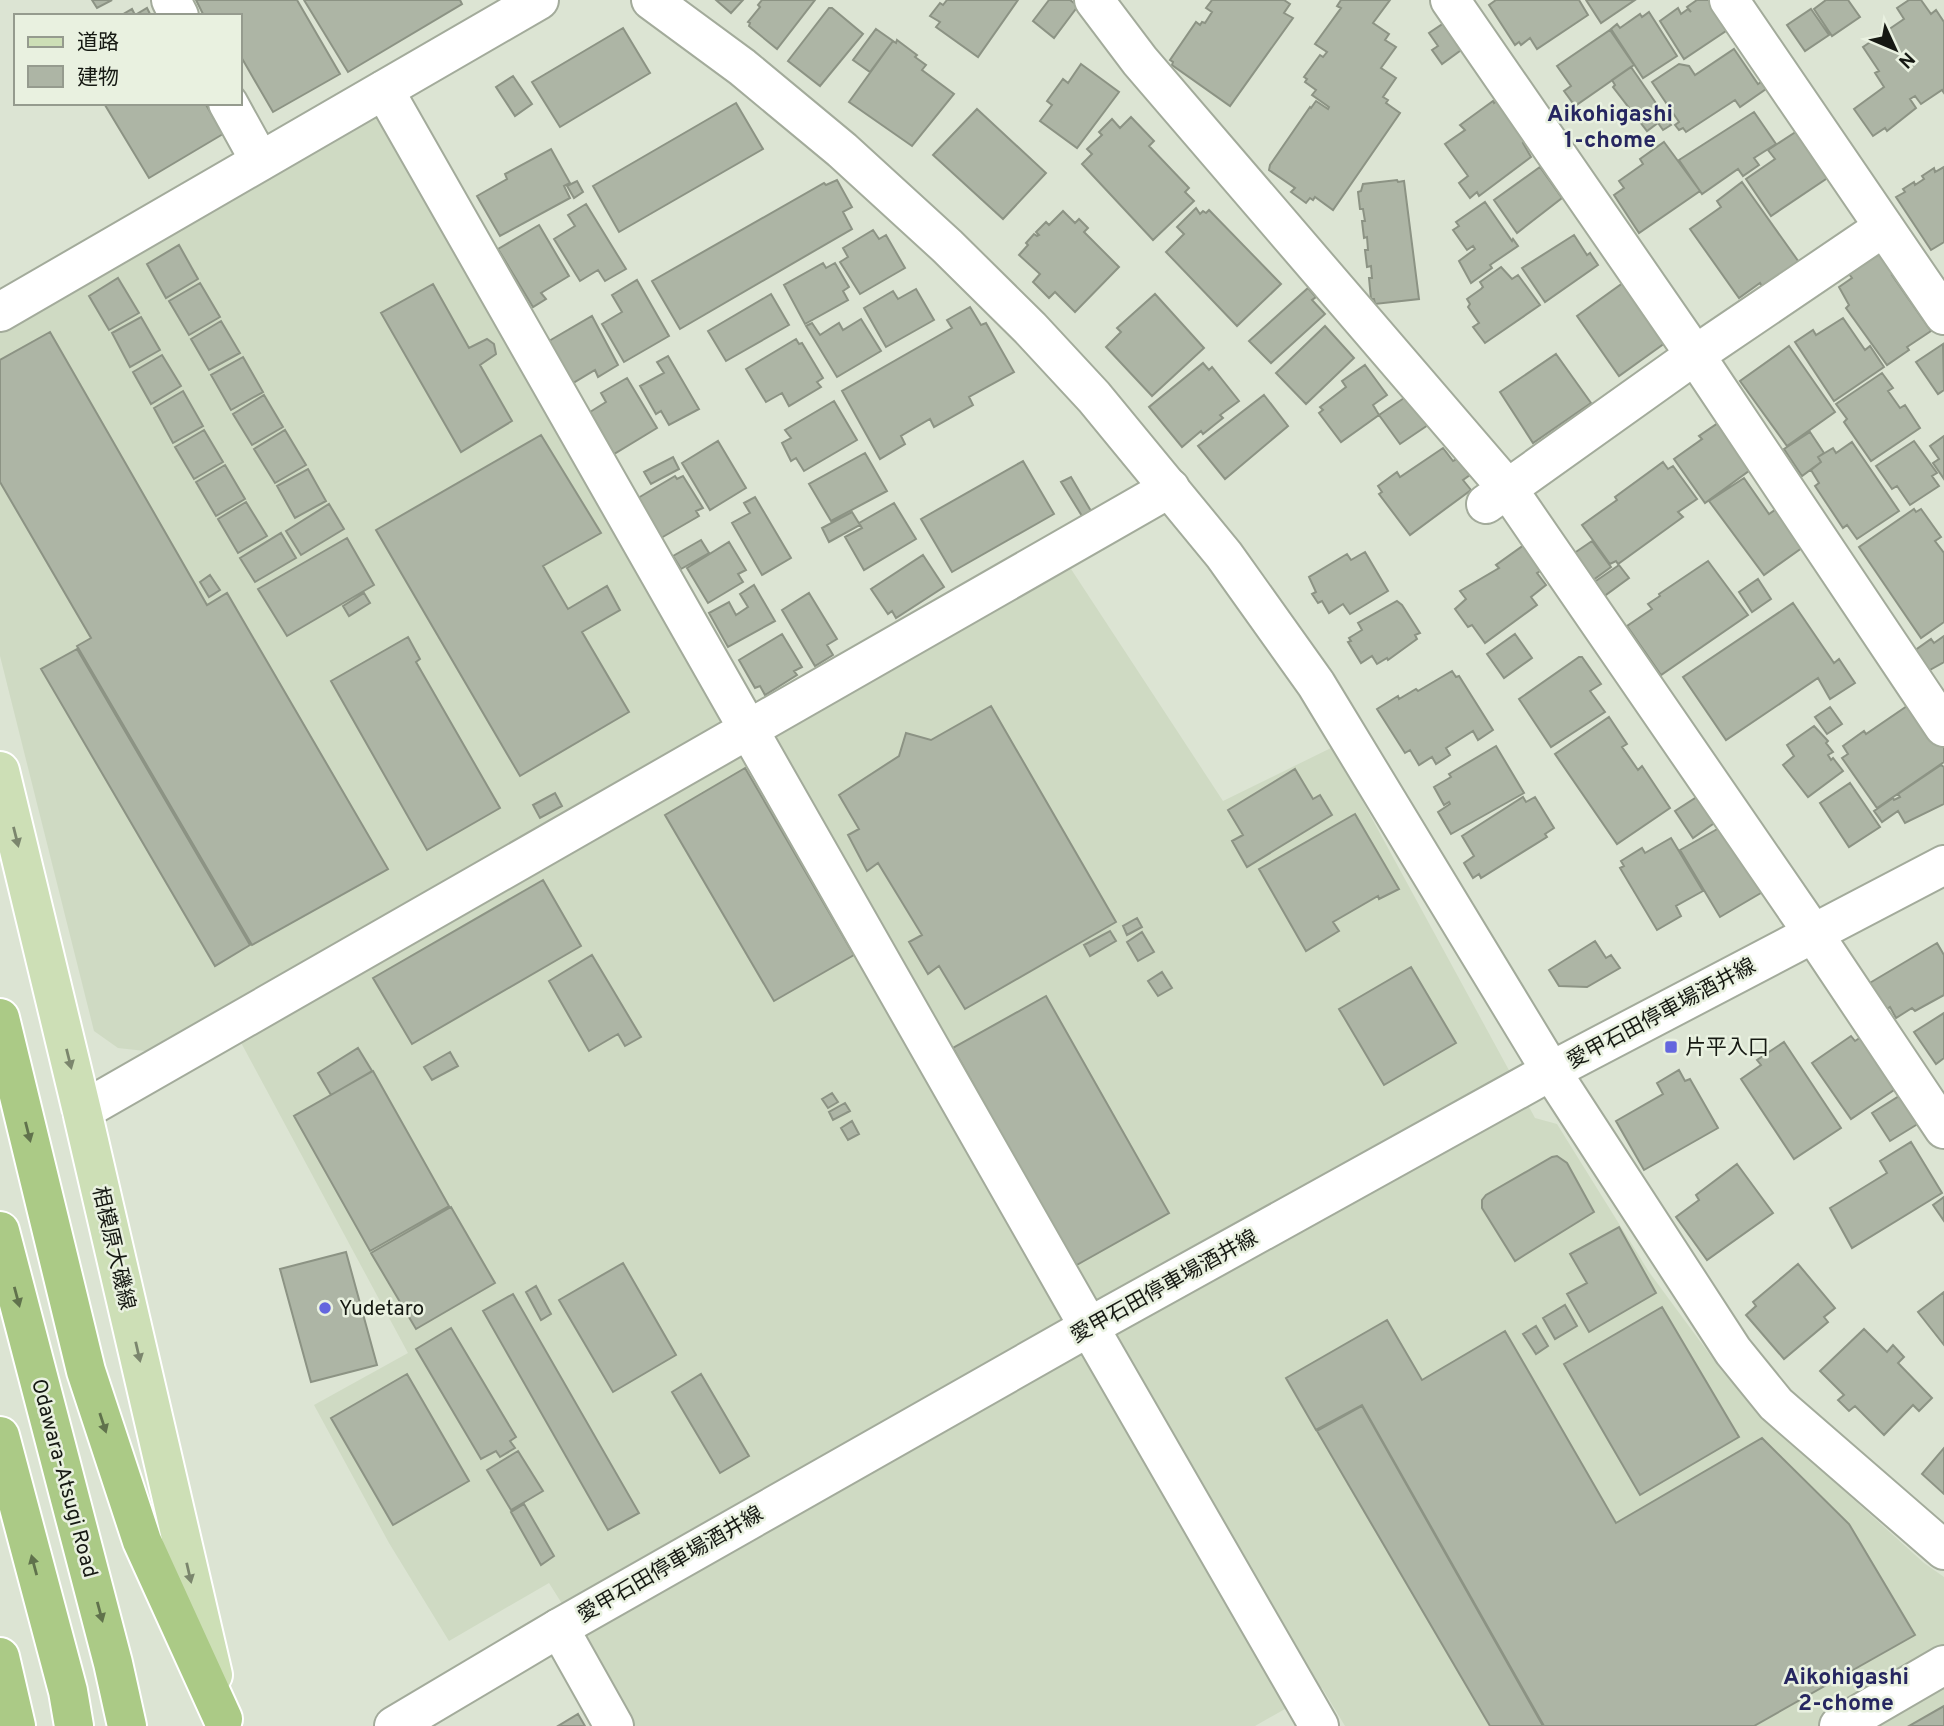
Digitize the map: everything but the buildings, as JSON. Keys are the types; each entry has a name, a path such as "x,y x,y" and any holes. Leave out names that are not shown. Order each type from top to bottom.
{"highway":[{"path":"0,1018 86,1371 142,1541 223,1722"},
{"name":"Odawara-Atsugi Road","path":"0,1231 127,1726"},
{"path":"0,1436 68,1691 74,1726"},
{"path":"0,1657 16,1726"}],"main road":[{"name":"相模原大磯線","path":"0,771 82,1111 223,1722"}],"street":[{"path":"0,312 539,0"},
{"path":"651,0 742,67 832,142 947,246 1030,328 1094,397 1170,488 1224,555 1316,684 1551,1071 1733,1351 1776,1404 1944,1550"},
{"path":"1094,0 1149,72 1497,496 1813,933 1944,1129"},
{"path":"1450,0 1695,355 1944,727"},
{"path":"1729,0 1944,314"},
{"path":"384,90 1319,1726"},
{"path":"229,105 260,161"},
{"path":"1497,496 1695,355 1884,227"},
{"path":"82,1111 1170,488"},
{"name":"愛甲石田停車場酒井線","path":"394,1726 559,1628 1089,1327 1551,1071 1944,864"},
{"path":"559,1628 614,1726"},
{"path":"1839,1726 1944,1665"}],"shaded area":[{"path":"373,112 745,749 1071,569 1223,801 1333,747 1535,1118 1557,1124 1649,1272 1722,1371 1781,1434 1924,1563 1944,1577 1944,1726 1345,1726 1322,1688 1255,1726 635,1726 549,1583 449,1641 389,1543 314,1405 408,1353 224,1011 154,1052 118,1048 94,1031 0,656 0,332"}],"place":[{"name":"片平入口","path":"1671,1047"},
{"name":"Yudetaro","path":"325,1308"}],"district":[{"name":"Aikohigashi 1-chome","path":"1610,126"},
{"name":"Aikohigashi 2-chome","path":"1846,1689"}]}
